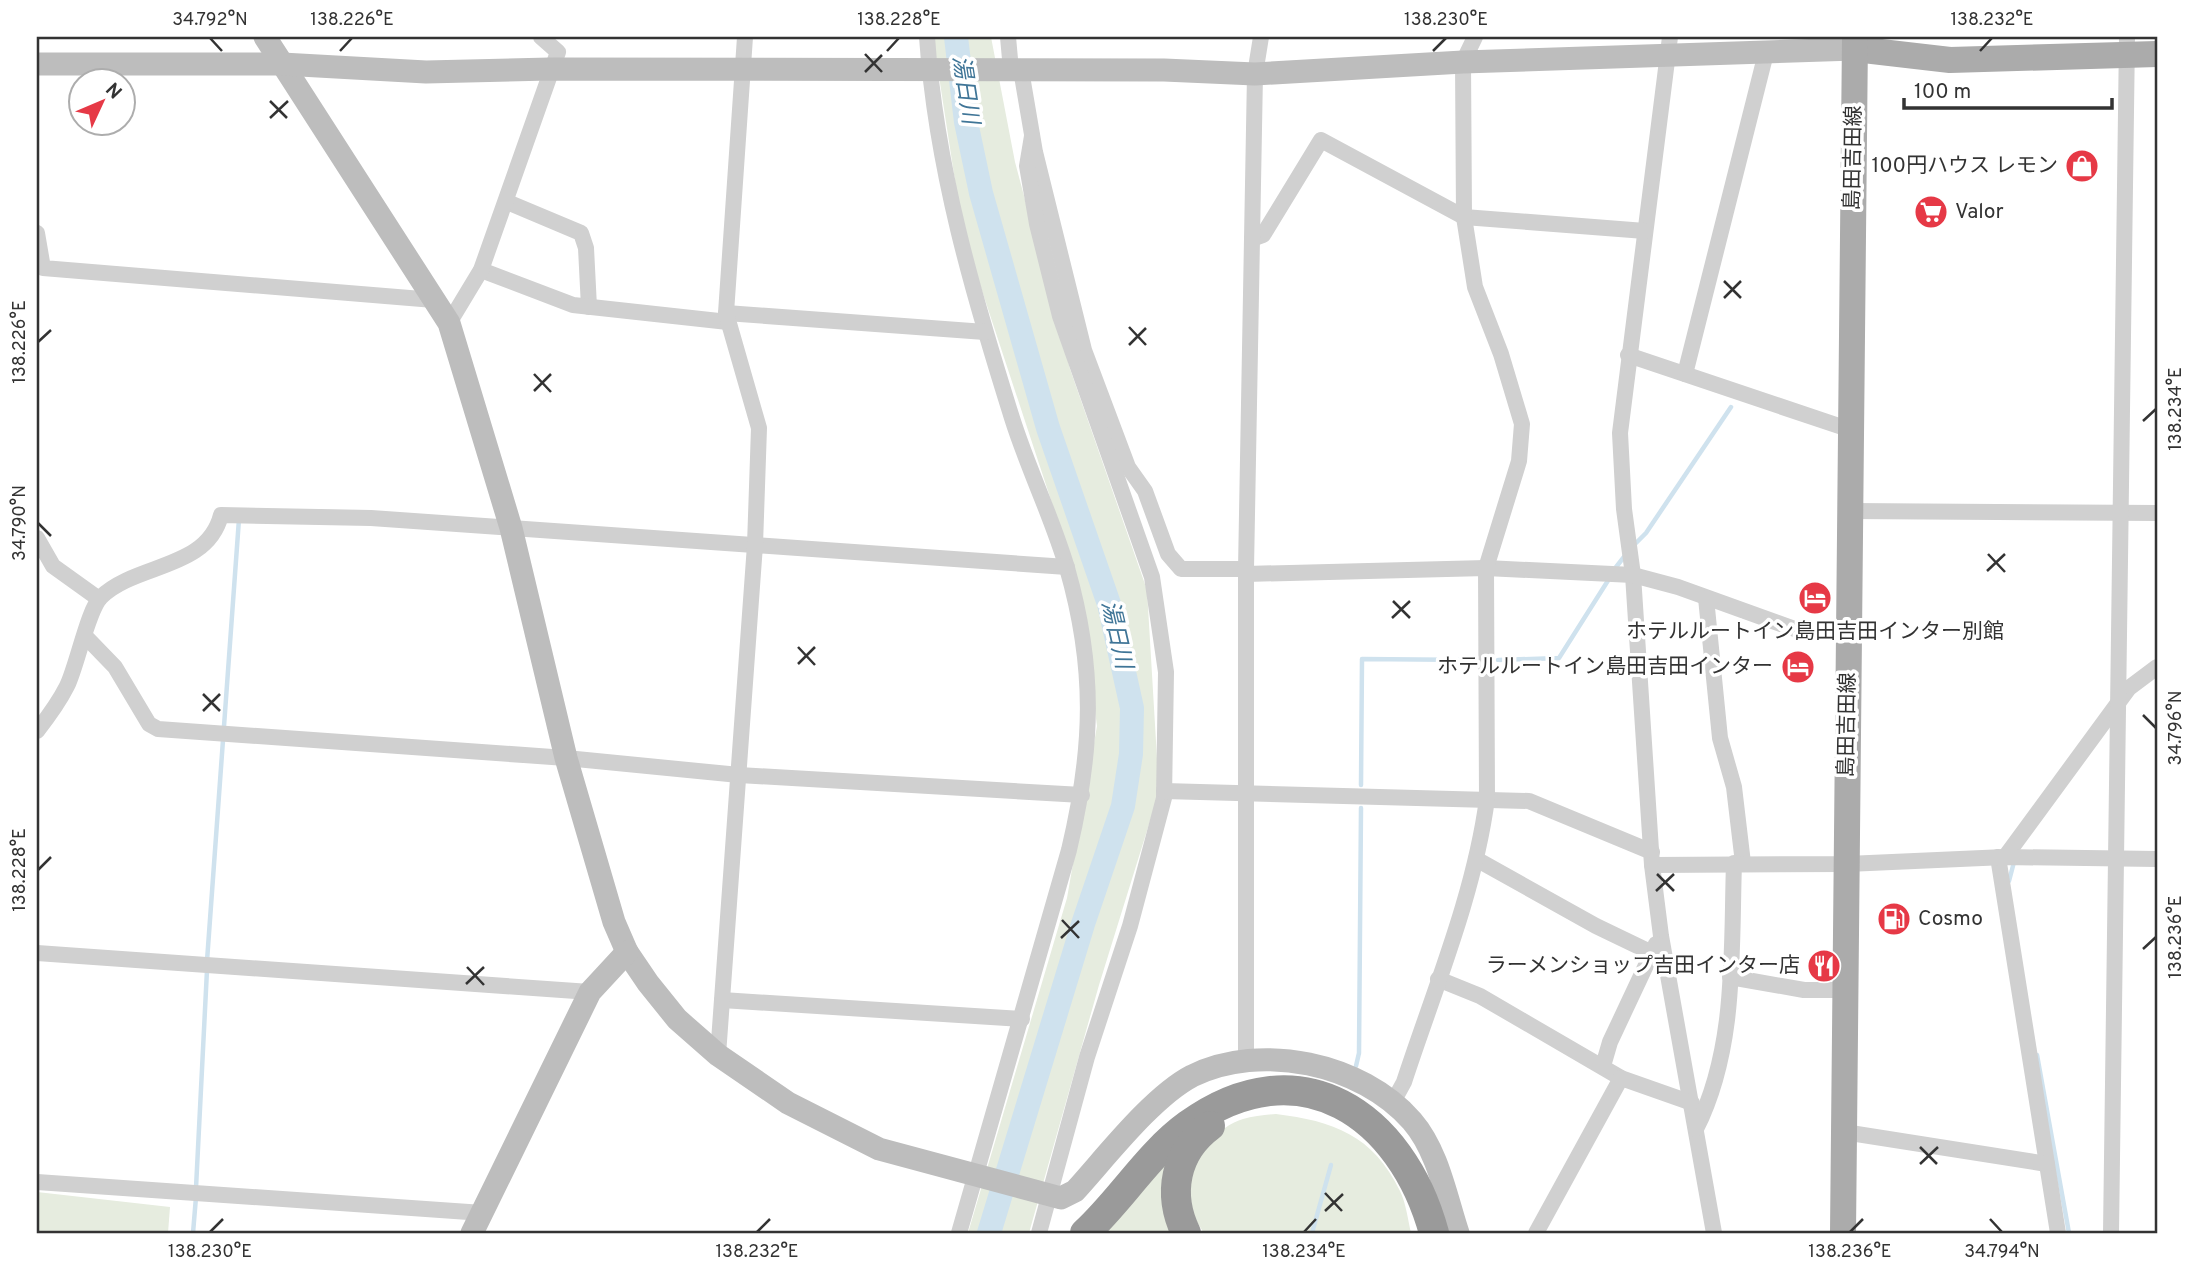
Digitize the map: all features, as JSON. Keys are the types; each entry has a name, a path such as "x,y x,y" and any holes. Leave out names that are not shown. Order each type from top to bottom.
{"highway":[{"path":"1085,1233 1186,1126 1234,1101 1281,1091 1327,1098 1355,1111 1383,1134 1416,1181 1434,1233"},
{"path":"1186,1233 1178,1217 1175,1184 1186,1152 1198,1135 1226,1115 1260,1105 1284,1103 1321,1109 1340,1117 1371,1139 1401,1178 1421,1233"}],"main road":[{"path":"1855,43 1909,37"},
{"path":"1855,43 1950,60 2126,46 2157,54"},
{"name":"島田吉田線","path":"1843,1233 1855,43"}],"street":[{"path":"265,37 449,323 511,528 566,758 614,922 627,952 677,1019 718,1055 788,1103 879,1149 1061,1198 1075,1191 1150,1109 1192,1076 1246,1060 1282,1061 1322,1067 1359,1081 1412,1121 1429,1150 1458,1233"},
{"path":"449,323 481,270 558,52 541,37"},
{"path":"718,1055 755,545 759,428 727,318 745,37"},
{"path":"928,37 930,71 955,222 985,332 1018,436 1067,567 1082,632 1088,680 1090,732 1082,795 978,1176 958,1233"},
{"path":"1246,1060 1246,572 1255,74 1261,37"},
{"path":"1392,1104 1404,1083 1476,859 1487,799 1486,568 1519,461 1522,424 1501,354 1475,287 1464,217 1463,62 1475,37"},
{"path":"1009,39 1014,70 1084,349 1128,467 1145,491 1168,554 1181,569 1246,572 1486,568 1601,573 1629,570 1803,632 1849,634"},
{"path":"37,65 282,64 426,72 550,69 1014,70 1255,74 1669,47 1766,53 1855,43"},
{"path":"2111,1233 2126,46"},
{"path":"1669,47 1620,433 1652,858 1661,936 1714,1233"},
{"path":"1685,374 1766,53"},
{"path":"1032,136 1027,166 1037,224 1060,316 1152,577 1166,672 1164,791 1130,926 1087,1057 1039,1233"},
{"path":"1252,239 1263,234 1321,140 1464,217 1645,230"},
{"path":"507,202 581,233 586,248 589,307"},
{"path":"37,233 40,270 434,300"},
{"path":"481,270 573,306 727,318 985,332"},
{"path":"1628,355 1851,430"},
{"path":"1850,511 2157,513"},
{"path":"37,731 68,685 99,599 118,584 164,568 197,550 218,528 221,515 371,518 1067,567"},
{"path":"37,538 52,566 99,599"},
{"path":"1152,577 1175,563"},
{"path":"1696,1129 1709,1103 1720,1056 1730,977 1739,863 1734,787 1720,738 1706,598"},
{"path":"85,636 115,667 149,724 158,729 566,758 739,775 1082,795"},
{"path":"2058,1233 2004,857 2129,688 2157,667"},
{"path":"1164,791 1529,801 1652,858 1739,863 1847,864 2004,857 2157,859"},
{"path":"1476,859 1596,926 1650,952"},
{"path":"1603,1066 1650,952 1661,936"},
{"path":"37,1182 186,1190 477,1223 590,992 627,952"},
{"path":"37,953 590,992"},
{"path":"1730,977 1804,990 1845,990"},
{"path":"1438,979 1480,996 1621,1078 1692,1103"},
{"path":"722,1000 1022,1019"},
{"path":"1536,1233 1621,1078"},
{"path":"1844,1132 2047,1164"}],"shaded area":[{"path":"933,37 991,37 1015,162 1070,369 1147,590 1159,792 1099,985 1029,1233 968,1233 1067,898 1097,726 1078,582 963,233"},
{"path":"1276,1114 1316,1121 1349,1134 1364,1144 1377,1156 1400,1191 1411,1233 1204,1233 1192,1212 1185,1188 1186,1178 1196,1156 1214,1137 1234,1123 1251,1117"},
{"path":"1175,1151 1175,1233 1101,1233"},
{"path":"37,1192 170,1207 168,1233 37,1233"}],"waterway":[{"name":"湯日川","path":"956,37 966,122 981,193 1048,428 1109,604 1132,708 1131,754 1123,806 1083,924 989,1233"},
{"path":"1633,546 1646,533 1731,407"},
{"path":"207,961 239,519"},
{"path":"1613,571 1627,553"},
{"path":"1498,660 1559,658 1609,579"},
{"path":"1361,785 1362,659 1475,660"},
{"path":"1356,1066 1359,1053 1361,808"},
{"path":"2009,881 2014,862"},
{"path":"196,1188 207,970"},
{"path":"2037,1055 2069,1233"},
{"path":"1312,1233 1331,1165"},
{"path":"193,1233 196,1197"}],"place":[{"name":"100円ハウス レモン","path":"2082,166"},
{"name":"Valor","path":"1931,212"},
{"name":"ホテルルートイン島田吉田インター別館","path":"1815,598"},
{"name":"ホテルルートイン島田吉田インター","path":"1798,667"},
{"name":"Cosmo","path":"1894,919"},
{"name":"ラーメンショップ吉田インター店","path":"1824,966"}]}
